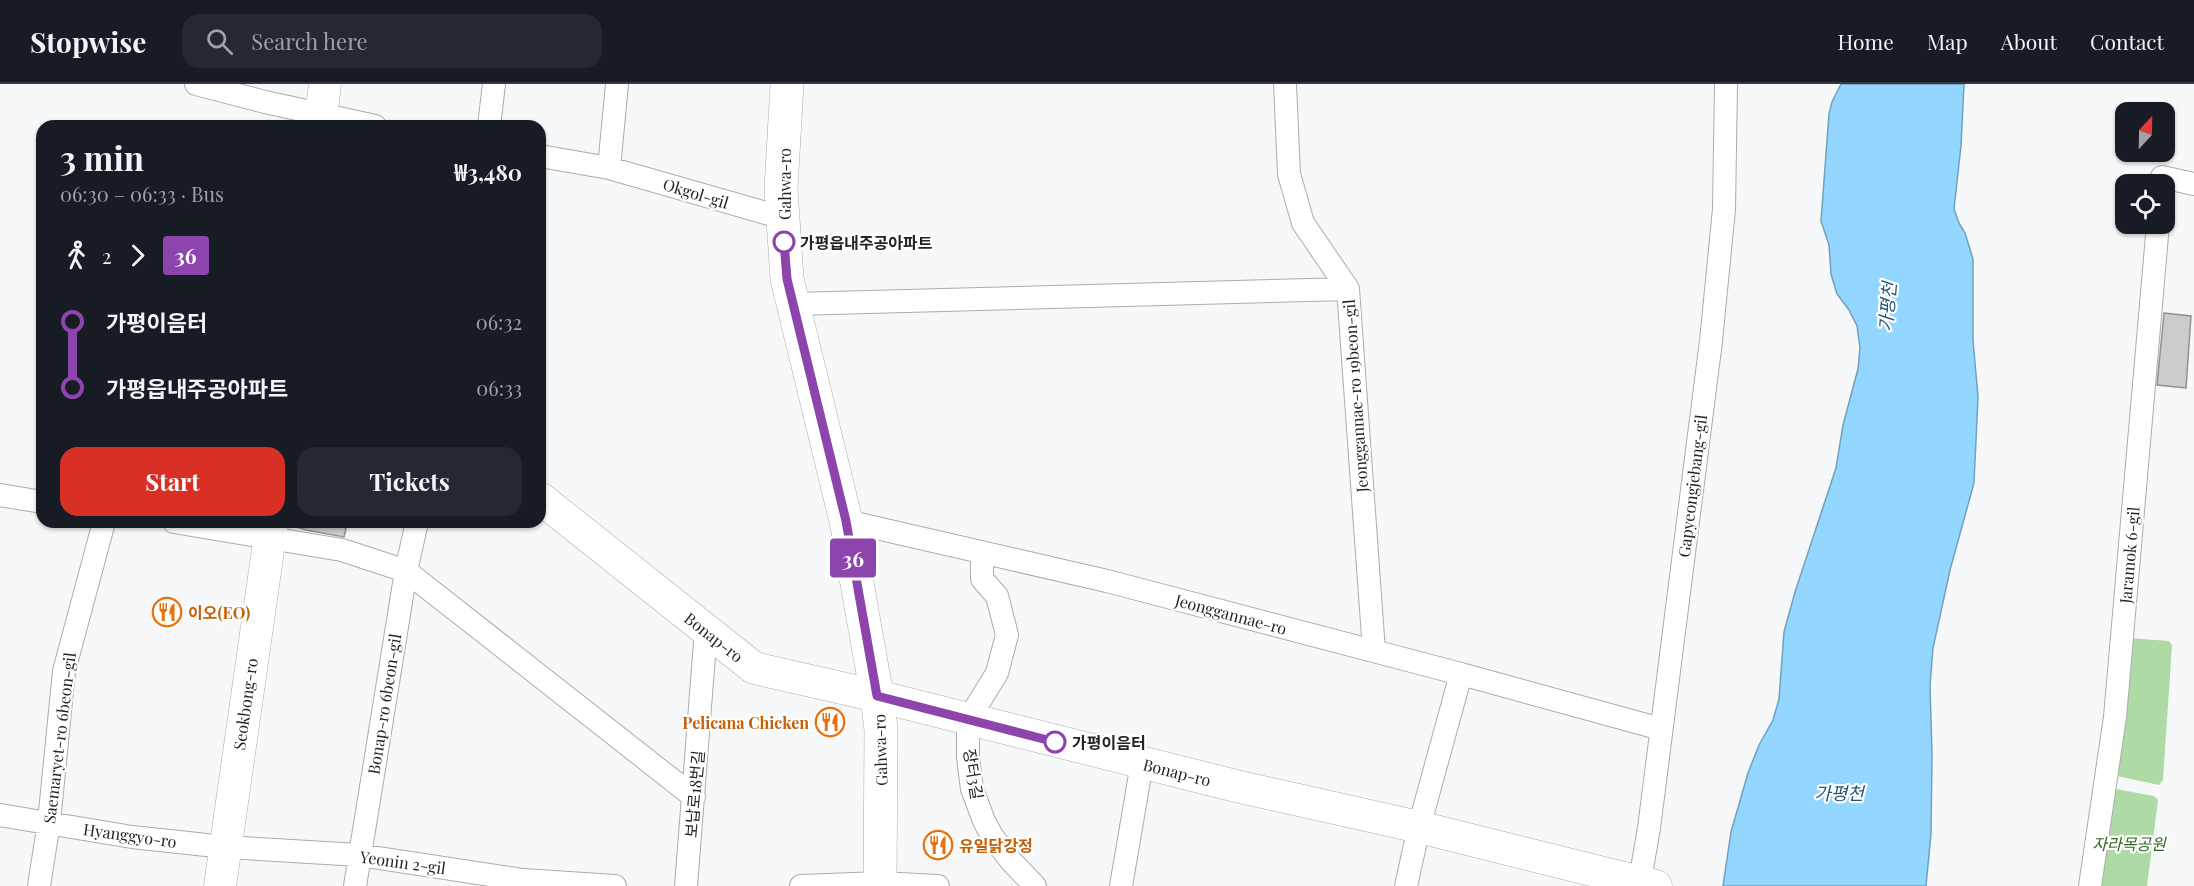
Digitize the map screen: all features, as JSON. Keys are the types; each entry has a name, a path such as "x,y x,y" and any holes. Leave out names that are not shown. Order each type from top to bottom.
{"main road":[{"path":"321,120 325,84"},
{"name":"Gahwa-ro","path":"787,84 781,189 787,279 846,521 877,696 881,730 880,884"},
{"name":"Bonap-ro","path":"546,503 754,668 877,696 1142,763 1419,827 1645,885"},
{"name":"Seokbong-ro","path":"220,886 271,529"}],"street":[{"path":"196,84 318,120"},
{"path":"490,120 494,84"},
{"path":"609,168 617,84"},
{"name":"Jeonggannae-ro 19beon-gil","path":"1285,84 1289,174 1303,223 1348,289 1374,651"},
{"name":"Gapyeongjebang-gil","path":"1645,885 1661,729 1711,341 1724,209 1726,84"},
{"name":"Okgol-gil","path":"546,157 609,168 783,218"},
{"path":"2175,180 2194,184"},
{"name":"Jaramok 6-gil","path":"2090,886 2115,717 2157,234"},
{"path":"794,304 1348,289"},
{"path":"0,495 36,501"},
{"name":"Jeonggannae-ro","path":"846,521 1107,580 1661,729"},
{"name":"Saemaryet-ro 6beon-gil","path":"39,886 49,822 64,671 102,528"},
{"name":"Bonap-ro 6beon-gil","path":"355,886 406,572 416,528"},
{"path":"271,529 406,572 694,797"},
{"path":"968,720 997,673 1007,635 997,596 982,579 982,552"},
{"name":"보납로18번길","path":"686,886 706,630"},
{"path":"1406,886 1419,827 1461,675"},
{"name":"장터3길","path":"968,720 968,757 972,789 984,821 1011,861 1035,886"},
{"path":"1121,886 1142,763"},
{"name":"Hyanggyo-ro","path":"0,815 132,837 225,847"},
{"name":"Yeonin 2-gil","path":"225,847 359,855 523,883 615,886"},
{"path":"801,886 880,884 938,886"}],"green space":[{"path":"2129,638 2169,641 2172,645 2163,780 2159,785 2117,776"},
{"name":"자라목공원","path":"2116,789 2154,796 2158,800 2147,886 2100,886 2112,792"}],"water":[{"name":"가평천","path":"1841,84 1964,84 1961,146 1954,209 1973,259 1973,340 1978,397 1974,483 1950,570 1933,648 1930,686 1931,834 1926,886 1723,886 1731,832 1748,773 1759,745 1773,720 1779,699 1784,632 1836,468 1843,425 1858,369 1860,348 1857,326 1837,294 1831,274 1829,245 1821,221 1829,114"}],"building":[{"path":"2164,313 2191,316 2186,388 2157,385"},
{"path":"300,528 346,529 344,537"}],"bus line":[{"name":"36","path":"784,242 787,279 850,536 877,696 1055,742"}],"place":[{"name":"가평읍내주공아파트","path":"784,242"},
{"name":"이오(EO)","path":"167,612"},
{"name":"Pelicana Chicken","path":"830,722"},
{"name":"가평이음터","path":"1055,742"},
{"name":"유일닭강정","path":"938,845"}]}
